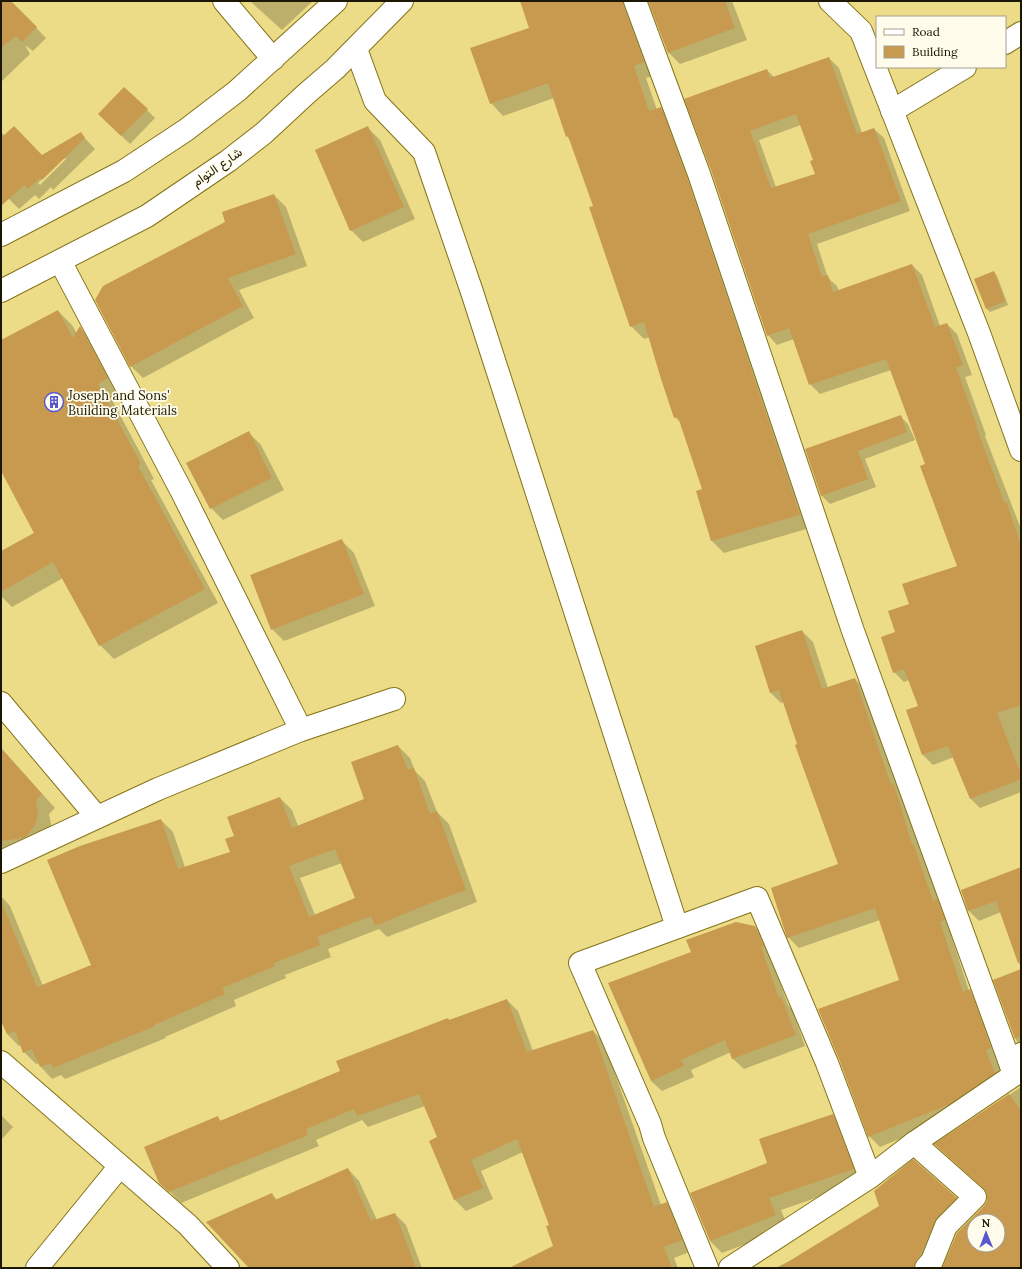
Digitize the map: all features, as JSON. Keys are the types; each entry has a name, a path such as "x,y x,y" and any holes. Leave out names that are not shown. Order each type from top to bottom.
{"street":[{"path":"224,1 273,59"},
{"path":"1,235 124,171 186,130 237,91 336,1"},
{"name":"شارع التوام","path":"1,291 147,216 228,161 264,133 356,49 402,1"},
{"path":"635,1 699,174 853,631 1016,1069 870,1177 730,1268"},
{"path":"830,1 861,31 979,333 1021,450"},
{"path":"1006,42 1021,33"},
{"path":"356,49 375,101 424,152 472,292 677,927"},
{"path":"892,111 963,68"},
{"path":"60,261 182,492 301,730"},
{"path":"1,862 158,789 301,730 394,699"},
{"path":"1,703 97,817"},
{"path":"707,1268 654,1138 650,1124 580,963 758,898 827,1063 870,1177"},
{"path":"1,1062 188,1225 228,1268"},
{"path":"914,1143 975,1197 946,1226 932,1261 926,1268"},
{"path":"37,1268 120,1166"}],"building":[{"path":"1,1 11,1 37,27 22,42 16,36 1,48"},
{"path":"520,1 623,1 623,5 644,62 634,66 649,111 661,107 687,178 800,515 711,541 696,491 702,489 678,417 674,418 644,322 630,327 589,207 593,206 568,136 566,137 548,83 490,104 470,48 529,28"},
{"path":"648,1 725,1 735,28 668,53"},
{"path":"829,57 857,134 874,128 901,201 808,234 822,277 828,275 833,292 912,264 935,327 947,323 963,365 956,367 976,426 1004,502 1006,501 1021,545 1021,705 997,713 1021,774 1021,779 970,799 948,746 922,755 906,710 918,706 904,669 893,673 881,637 895,632 888,611 909,604 902,584 957,566 920,466 925,464 886,359 809,385 789,328 767,336 711,170 684,99 767,69 770,78","holes":["796,114 813,160 810,161 815,174 771,188 750,131"]},
{"path":"124,87 148,109 121,136 98,114"},
{"path":"14,126 42,155 81,132 85,138 42,180 40,177 28,189 24,185 1,206 1,138"},
{"path":"368,126 404,207 350,231 315,150"},
{"path":"274,194 296,254 228,278 243,306 130,367 95,300 103,286 225,222 222,212"},
{"path":"994,271 1005,301 986,309 974,279"},
{"path":"58,310 73,338 80,326 108,378 98,384 141,464 138,466 205,589 99,646 53,562 1,592 1,551 34,533 1,471 1,340"},
{"path":"901,415 907,432 858,451 868,479 821,496 805,449"},
{"path":"249,431 272,478 210,509 186,463"},
{"path":"342,539 364,594 271,630 250,575"},
{"path":"802,630 822,689 855,678 891,785 894,784 912,845 914,845 933,901 937,899 945,920 940,922 963,992 970,989 991,1048 986,1050 995,1073 950,1104 868,1137 839,1059 818,1009 899,980 875,908 787,938 771,888 838,864 795,745 797,744 779,690 770,693 755,646"},
{"path":"398,745 408,770 414,768 430,814 437,811 466,890 375,926 371,916 317,937 320,945 274,963 275,966 222,988 225,994 154,1025 155,1026 53,1068 51,1063 40,1067 32,1049 23,1053 15,1031 7,1034 1,1021 1,901 37,987 91,965 47,860 80,846 161,819 178,869 230,852 225,839 234,836 227,817 280,797 292,828 364,799 351,762","holes":["335,849 355,898 309,917 289,866"]},
{"path":"1,748 42,794 36,800 38,815 35,825 27,836 23,838 1,841"},
{"path":"1021,867 1021,962 1018,963 996,901 968,911 961,890"},
{"path":"736,922 755,926 764,946 761,947 779,998 781,997 796,1035 732,1059 725,1040 681,1060 684,1066 651,1081 608,983 691,952 686,940"},
{"path":"1021,969 1021,1036 1015,1039 993,980"},
{"path":"507,999 527,1052 593,1030 654,1207 667,1202 682,1240 664,1247 672,1268 509,1268 553,1246 546,1226 549,1225 517,1139 471,1160 483,1188 454,1200 429,1141 437,1137 419,1094 357,1116 354,1109 306,1129 308,1135 169,1192 159,1183 144,1147 218,1116 220,1121 340,1071 336,1061 448,1018 449,1020"},
{"path":"1009,1094 1021,1111 1021,1268 942,1268 957,1233 966,1224 966,1253 1006,1253 1006,1213 977,1213 984,1206 987,1200 987,1194 983,1188 934,1144"},
{"path":"833,1114 854,1169 769,1198 776,1215 710,1241 690,1193 767,1163 759,1139"},
{"path":"913,1159 957,1198 935,1221 921,1254 916,1260 914,1268 778,1268 879,1206 874,1191"},
{"path":"348,1168 371,1221 395,1213 416,1268 249,1268 206,1222 272,1193 275,1200"}],"place":[{"name":"Joseph and Sons' Building Materials","path":"54,402"}]}
